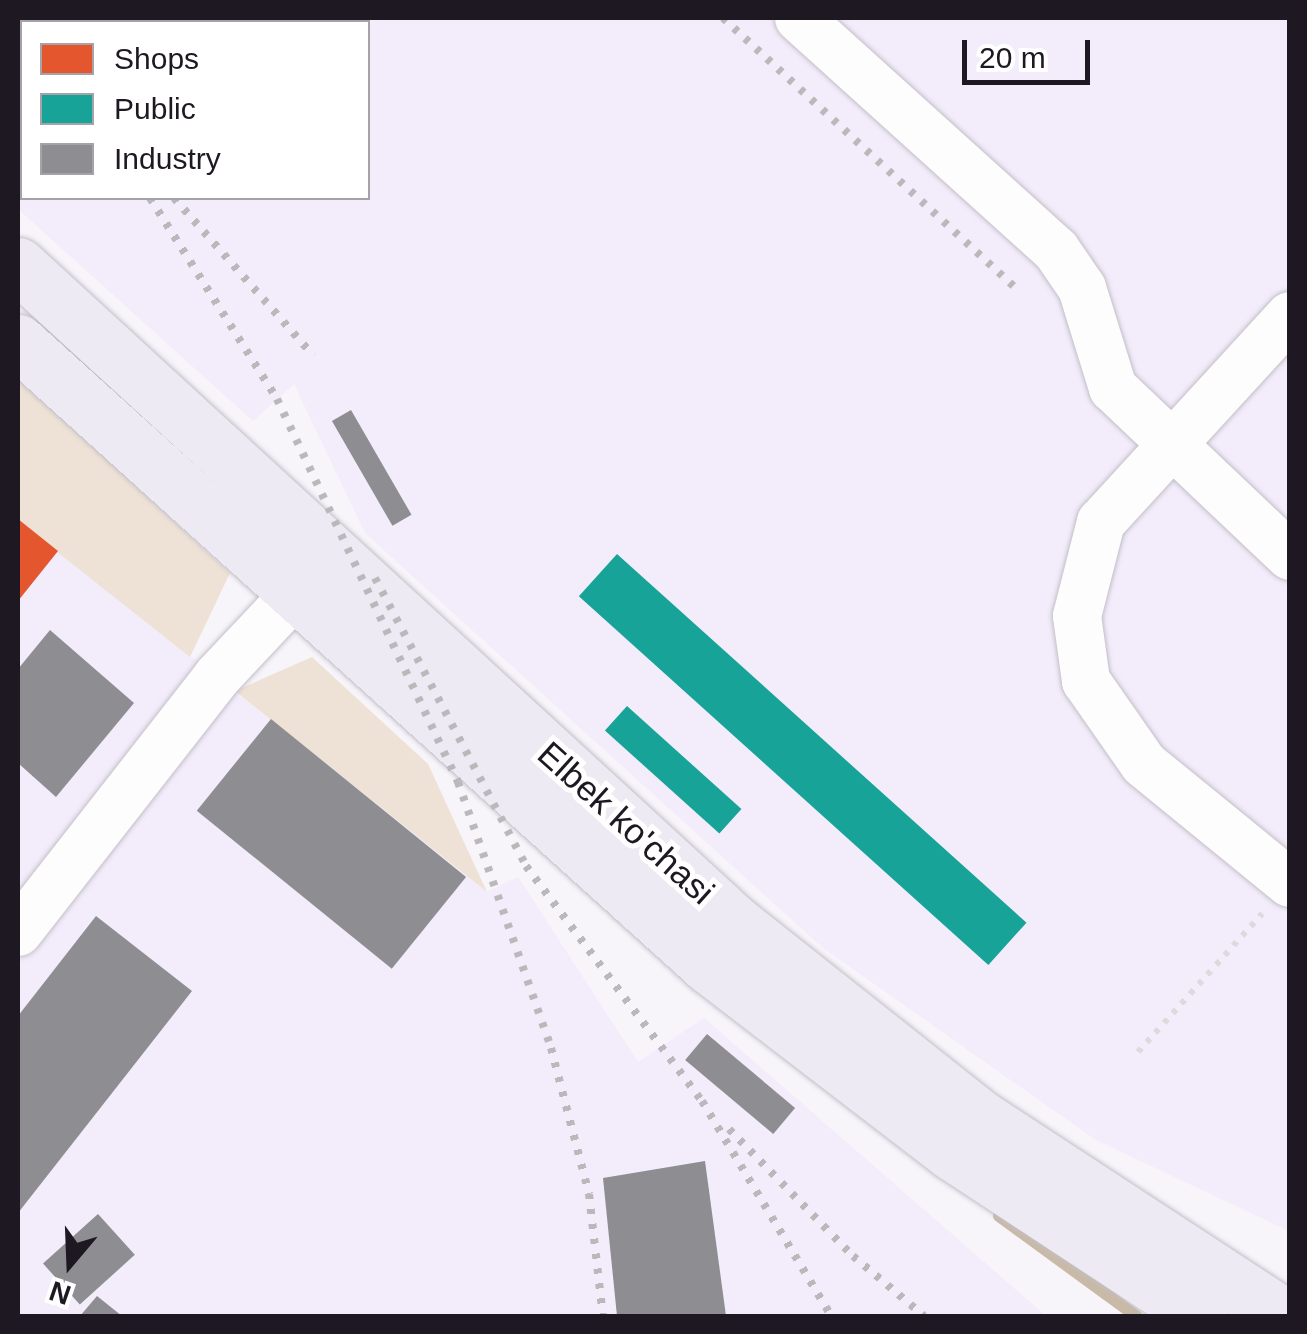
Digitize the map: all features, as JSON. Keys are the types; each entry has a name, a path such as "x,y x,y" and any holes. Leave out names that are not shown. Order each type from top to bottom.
{"main road":[{"name":"Elbek ko'chasi","path":"18,266 736,924 981,1118 1284,1316"},
{"name":"Elbek ko'chasi","path":"18,342 294,595 724,978 953,1153 1200,1316"}],"lane":[{"path":"799,18 1056,250 1082,288 1113,388 1290,556"},
{"path":"1278,895 1144,764 1086,682 1077,616 1102,522 1290,316"},
{"path":"18,932 218,677 294,595"}],"path":[{"path":"1138,1052 1278,895"}],"shaded area":[{"path":"18,18 1289,18 1289,1231 1096,1140 823,948 365,533 294,384 253,421 18,209"},
{"path":"18,377 230,573 190,657 18,521"},
{"path":"18,519 487,892 518,877 638,1062 704,1018 1046,1316 18,1316"},
{"path":"312,657 428,764 487,892 235,691"}],"building: Shops":[{"path":"18,519 58,551 18,601"}],"building: Public":[{"path":"617,554 1026,923 988,965 579,596"},
{"path":"627,706 741,809 719,834 605,731"}],"building: Industry":[{"path":"351,410 412,515 392,526 332,421"},
{"path":"50,630 134,703 56,797 18,763 18,669"},
{"path":"271,719 466,877 392,969 197,811"},
{"path":"96,916 192,991 18,1213 18,1016"},
{"path":"707,1034 795,1108 773,1134 685,1060"},
{"path":"705,1161 726,1316 617,1316 603,1178"},
{"path":"98,1214 135,1255 80,1304 43,1264"},
{"path":"97,1296 122,1316 80,1316"}],"waterway":[{"path":"999,1216 1136,1316"}],"railway":[{"path":"723,18 1016,288"},
{"path":"151,200 277,399 458,782 551,1048 589,1194 603,1316"},
{"path":"176,200 313,355"},
{"path":"375,578 526,866 702,1101 831,1316"},
{"path":"729,1129 853,1256 924,1316"}]}
